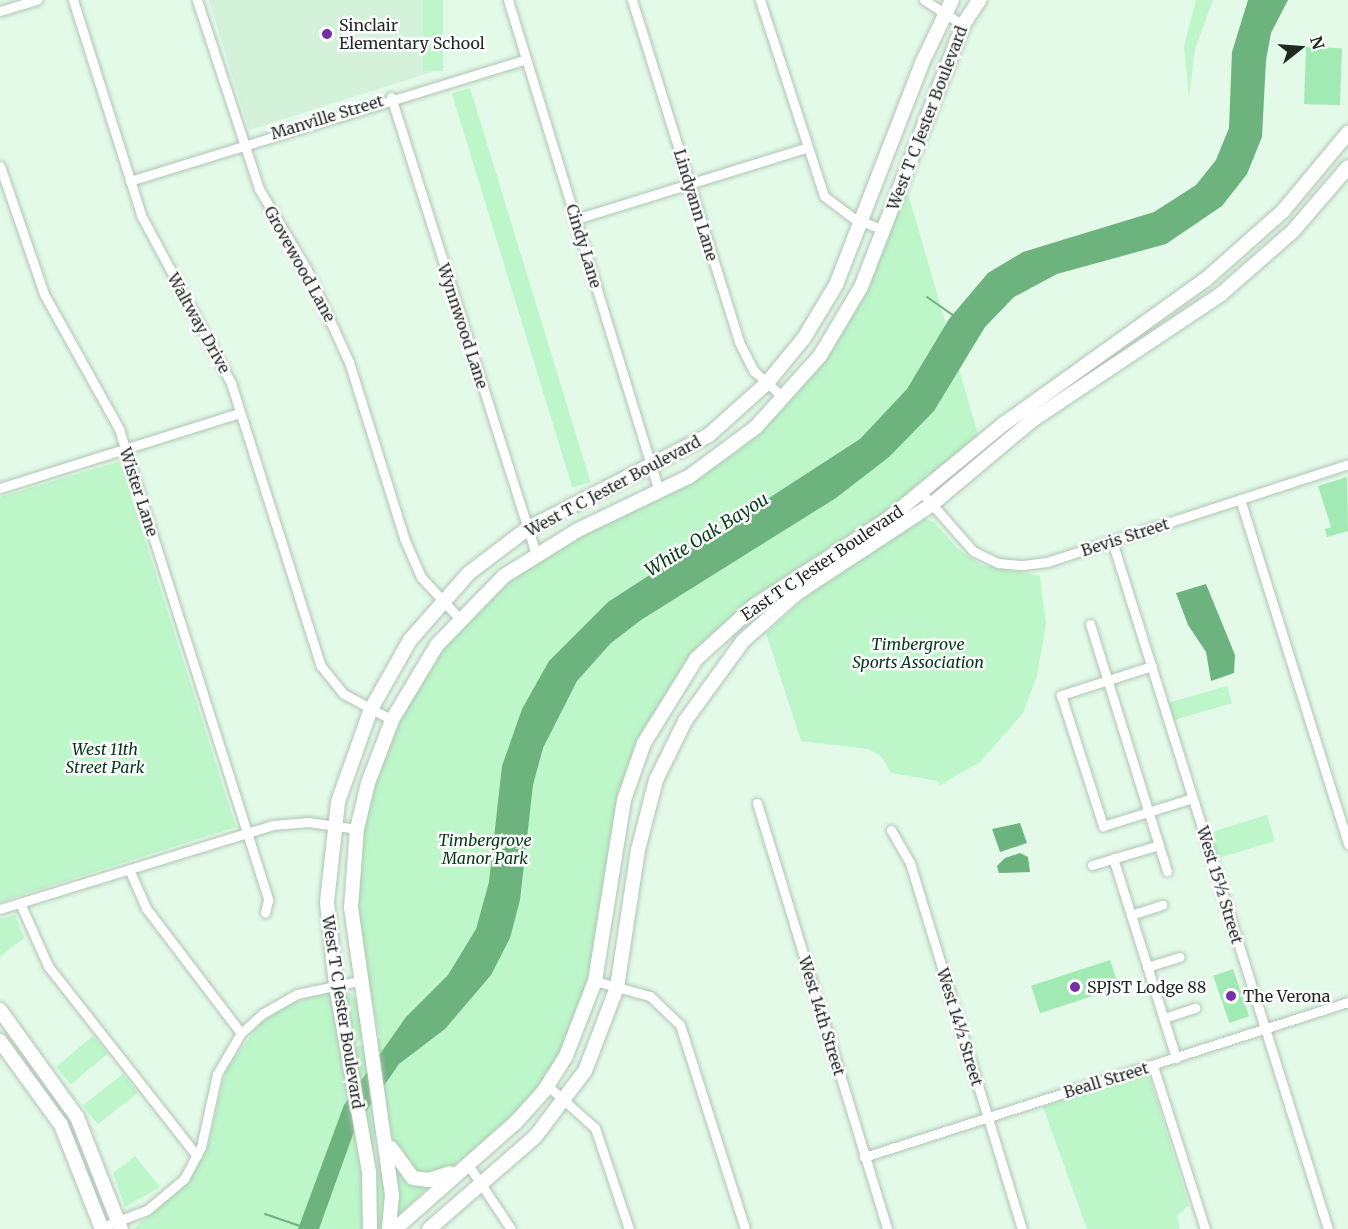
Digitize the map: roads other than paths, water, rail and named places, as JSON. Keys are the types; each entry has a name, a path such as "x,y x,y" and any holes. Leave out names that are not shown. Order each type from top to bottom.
{"main road":[{"name":"West T C Jester Boulevard","path":"370,1229 369,1172 336,985 327,902 333,826 344,779 371,709 410,640 441,602 469,573 527,529 652,468 710,435 767,383 821,312 862,221 952,0"},
{"name":"West T C Jester Boulevard","path":"389,1229 392,1196 384,1132 359,981 351,908 357,829 368,783 392,720 412,681 459,618 536,554 659,492 747,434 783,397 838,329 884,230 963,25 979,0"},
{"name":"East T C Jester Boulevard","path":"429,1229 535,1137 567,1099 598,1046 617,987 642,824 665,757 714,675 775,609 927,500 1053,397 1177,302 1283,211 1348,133"},
{"name":"East T C Jester Boulevard","path":"1053,397 1189,318 1293,231 1348,168"},
{"path":"1283,211 1293,231"},
{"path":"1177,302 1189,318"},
{"name":"East T C Jester Boulevard","path":"395,1229 516,1122 548,1086 576,1038 595,981 624,800 644,743 664,706 696,659 754,606 927,500"},
{"path":"664,706 685,721"},
{"path":"0,1010 49,1074 89,1140 120,1225"},
{"path":"0,1041 35,1086 76,1156 102,1228"},
{"path":"35,1086 49,1074"},
{"path":"384,1132 397,1160 413,1178 444,1177 467,1163"}],"street":[{"path":"0,11 37,0"},
{"name":"Waltway Drive","path":"73,0 130,181 161,256 222,365 240,413 321,666 344,694 392,720"},
{"name":"Grovewood Lane","path":"197,0 242,144 259,189 330,315 404,537 421,577 441,602 459,618"},
{"name":"Cindy Lane","path":"508,0 659,492"},
{"name":"Lindyann Lane","path":"632,0 739,342 754,371 783,397"},
{"path":"760,0 806,148 824,196 862,221 884,230"},
{"path":"924,0 944,15 963,25"},
{"name":"Manville Street","path":"130,181 391,97 526,59"},
{"name":"Wynnwood Lane","path":"391,97 536,554"},
{"path":"576,219 806,148"},
{"name":"Wister Lane","path":"0,166 44,294 100,389 126,450 247,832 267,900 265,912"},
{"path":"0,488 240,413"},
{"name":"Bevis Street","path":"927,500 972,551 998,563 1047,562 1348,464"},
{"path":"1240,499 1348,844"},
{"name":"West 15½ Street","path":"1112,542 1328,1229"},
{"path":"1090,624 1167,871"},
{"path":"1152,666 1061,694 1103,826 1193,798"},
{"name":"West 14th Street","path":"758,804 886,1229"},
{"path":"0,909 247,832 292,823 357,829"},
{"name":"West 14½ Street","path":"891,830 910,863 1022,1229"},
{"path":"1092,865 1159,845"},
{"path":"1113,858 1176,1058"},
{"path":"129,869 146,908 241,1033"},
{"path":"20,903 48,966 197,1156"},
{"path":"1131,915 1162,905"},
{"path":"1147,967 1179,957"},
{"path":"102,1228 120,1225 171,1193 197,1156 217,1074 241,1033 278,1003 336,985 359,981"},
{"path":"595,981 661,1002 680,1025 745,1229"},
{"name":"Beall Street","path":"864,1156 1153,1066 1348,1002"},
{"path":"1164,1018 1195,1008"},
{"path":"1153,1066 1205,1229"},
{"path":"548,1086 567,1099 602,1140 629,1229"},
{"path":"467,1163 511,1229"}],"waterway":[{"path":"927,297 954,316"},
{"path":"265,1214 300,1226"}],"place":[{"name":"Sinclair Elementary School","path":"327,34"},
{"name":"SPJST Lodge 88","path":"1075,987"},
{"name":"The Verona","path":"1231,996"}],"water label":[{"name":"White Oak Bayou","path":"707,535"}],"park label":[{"name":"Timbergrove Sports Association","path":"918,653"},
{"name":"West 11th Street Park","path":"105,758"},
{"name":"Timbergrove Manor Park","path":"485,849"}]}
